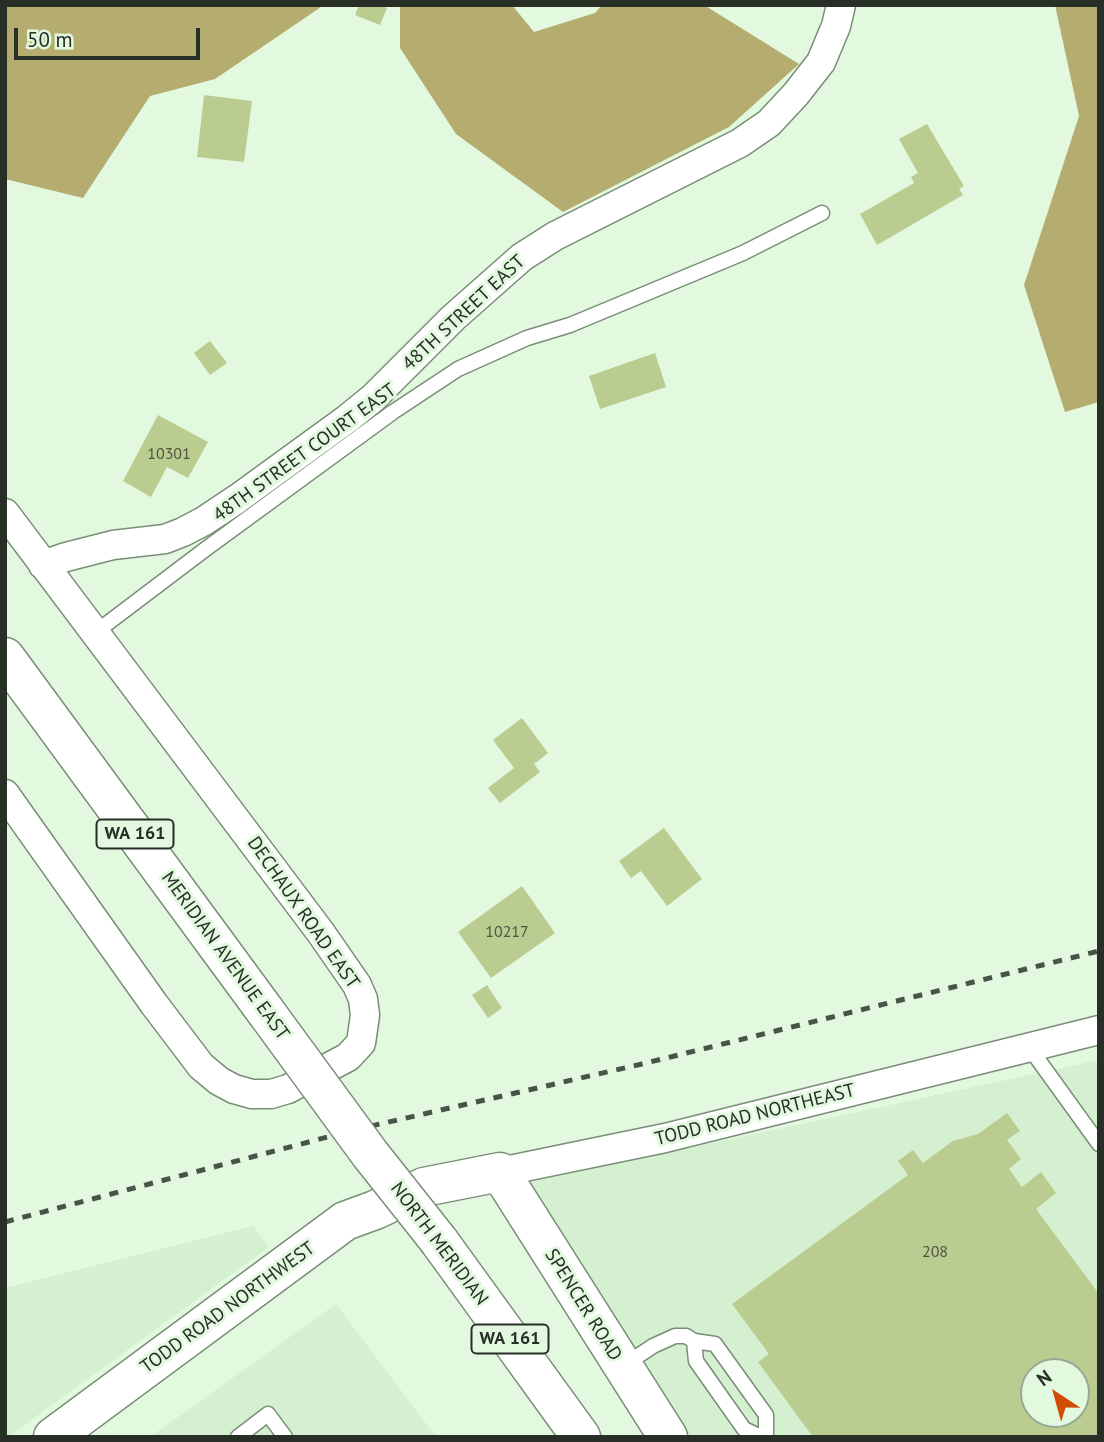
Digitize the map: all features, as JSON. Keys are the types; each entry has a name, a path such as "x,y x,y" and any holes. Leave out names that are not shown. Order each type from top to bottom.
{"main road":[{"name":"MERIDIAN AVENUE EAST","path":"5,657 370,1154"},
{"name":"NORTH MERIDIAN","path":"370,1154 439,1241 581,1437"},
{"name":"TODD ROAD NORTHEAST","path":"411,1192 500,1172"},
{"name":"SPENCER ROAD","path":"500,1172 668,1437"},
{"name":"TODD ROAD NORTHWEST","path":"53,1437 345,1221 411,1192"}],"street":[{"name":"48TH STREET EAST","path":"43,565 113,545 165,539 204,521 237,499 364,405 404,369 453,318 522,257 555,236 740,143 769,123 821,62 836,26 841,5"},
{"name":"DECHAUX ROAD EAST","path":"5,513 358,985 365,1015 361,1043 348,1057 288,1089 271,1094 252,1094 219,1081 201,1066 154,1004 5,794"},
{"name":"TODD ROAD NORTHEAST","path":"500,1172 666,1139 1099,1030"}],"lane":[{"name":"48TH STREET COURT EAST","path":"96,632 393,412 458,369 527,338 570,325 743,253 822,213"},
{"path":"1029,1047 1099,1144"},
{"path":"622,1367 675,1336 686,1336 694,1341 715,1344 766,1415 763,1437 744,1429 715,1389 696,1361 694,1341"},
{"path":"238,1437 268,1414 285,1437"}],"shaded area":[{"path":"5,5 324,5 215,79 150,96 83,198 5,179"},
{"path":"400,5 512,5 534,32 595,13 602,5 704,5 799,64 729,127 563,212 456,134 400,48"},
{"path":"1055,5 1099,5 1099,402 1065,412 1024,285 1079,116"},
{"path":"1099,1060 1099,1437 690,1437 523,1184"},
{"path":"253,1226 269,1247 5,1437 5,1288"},
{"path":"336,1304 436,1437 150,1437"}],"building":[{"path":"359,5 381,5 387,8 380,25 355,15"},
{"path":"204,95 252,101 244,162 197,157"},
{"path":"927,124 964,186 959,189 963,195 877,245 860,214 914,183 911,177 918,173 899,139"},
{"path":"210,341 227,363 210,375 194,353"},
{"path":"655,353 666,387 600,409 589,376"},
{"path":"158,415 208,442 188,478 167,467 151,497 123,481"},
{"path":"522,718 548,753 534,764 540,772 500,803 488,788 514,768 493,740"},
{"path":"664,828 702,879 667,906 641,871 631,878 619,861"},
{"path":"522,886 555,933 491,978 458,932"},
{"path":"487,985 502,1008 488,1018 472,995"},
{"path":"1007,1113 1020,1131 1007,1140 1021,1159 1009,1169 1022,1187 1041,1172 1056,1193 1036,1209 1099,1294 1099,1437 813,1437 758,1362 769,1354 732,1304 908,1175 898,1161 913,1150 923,1163 953,1141 978,1134"}],"railway":[{"path":"5,1222 358,1129 642,1064 1099,951"}]}
